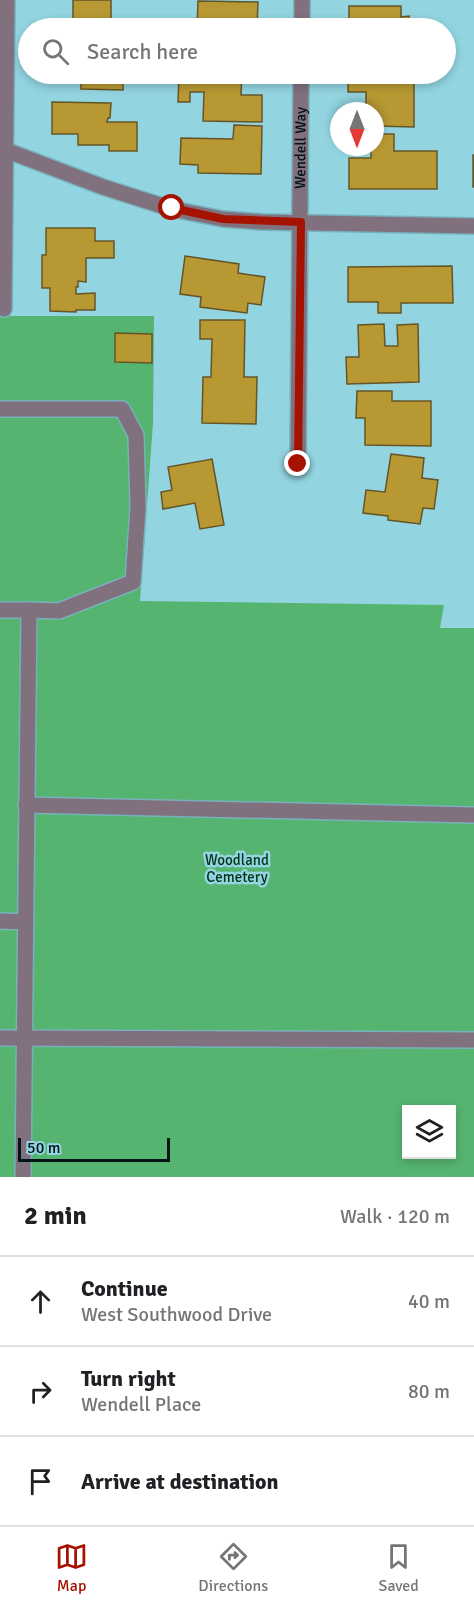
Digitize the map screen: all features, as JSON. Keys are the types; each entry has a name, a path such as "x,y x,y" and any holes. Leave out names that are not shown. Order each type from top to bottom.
{"street":[{"path":"4,309 3,150 7,0"},
{"path":"302,0 302,18"},
{"name":"Wendell Way","path":"298,464 302,84"},
{"path":"3,150 103,188 172,208 223,219 474,225"},
{"path":"0,409 122,409 136,435 138,507 133,582 59,611 0,610"},
{"path":"23,1177 29,610"},
{"path":"26,805 474,815"},
{"path":"0,921 26,922"},
{"path":"0,1038 474,1040"}],"green space":[{"name":"Woodland Cemetery","path":"0,316 154,316 153,423 140,601 444,605 440,628 474,628 474,1177 0,1177"}],"building":[{"path":"73,0 111,0 111,18 73,18"},
{"path":"198,1 258,2 257,18 197,18"},
{"path":"349,6 401,6 401,17 409,16 409,18 349,18"},
{"path":"81,84 123,84 123,90 81,89"},
{"path":"179,84 242,84 241,95 262,95 262,122 203,121 204,92 190,92 190,102 178,102"},
{"path":"348,84 414,84 414,127 384,126 384,102 366,102 366,92 348,92"},
{"path":"52,102 111,103 110,118 107,122 137,122 137,151 109,151 109,145 78,145 78,134 52,134"},
{"path":"234,125 262,126 261,174 198,173 198,165 180,164 181,138 233,139"},
{"path":"384,134 394,134 394,151 437,151 437,189 349,189 349,158 371,158 371,156 384,156"},
{"path":"474,155 474,187 473,187"},
{"path":"46,228 95,228 95,241 114,241 114,258 86,258 86,282 78,281 78,287 76,287 76,294 95,293 95,310 50,311 50,288 42,288 42,255 46,255"},
{"path":"185,256 239,264 238,273 265,277 261,305 248,303 247,313 200,307 201,297 180,294"},
{"path":"452,266 453,303 401,303 401,313 378,313 378,302 348,302 348,267"},
{"path":"200,320 245,320 244,377 257,377 256,424 202,423 203,377 211,377 212,339 200,339"},
{"path":"384,324 385,346 398,346 397,325 418,324 419,382 347,384 346,357 359,357 358,325"},
{"path":"115,333 152,334 152,363 115,362"},
{"path":"357,391 392,391 392,401 431,401 431,446 365,445 365,418 356,418"},
{"path":"391,454 424,458 422,478 438,480 434,509 423,508 420,524 388,520 388,516 363,513 366,490 385,492"},
{"path":"212,459 224,525 200,529 195,503 163,509 161,492 172,490 168,467"}],"route":[{"path":"172,208 223,219 301,222 298,464"}]}
